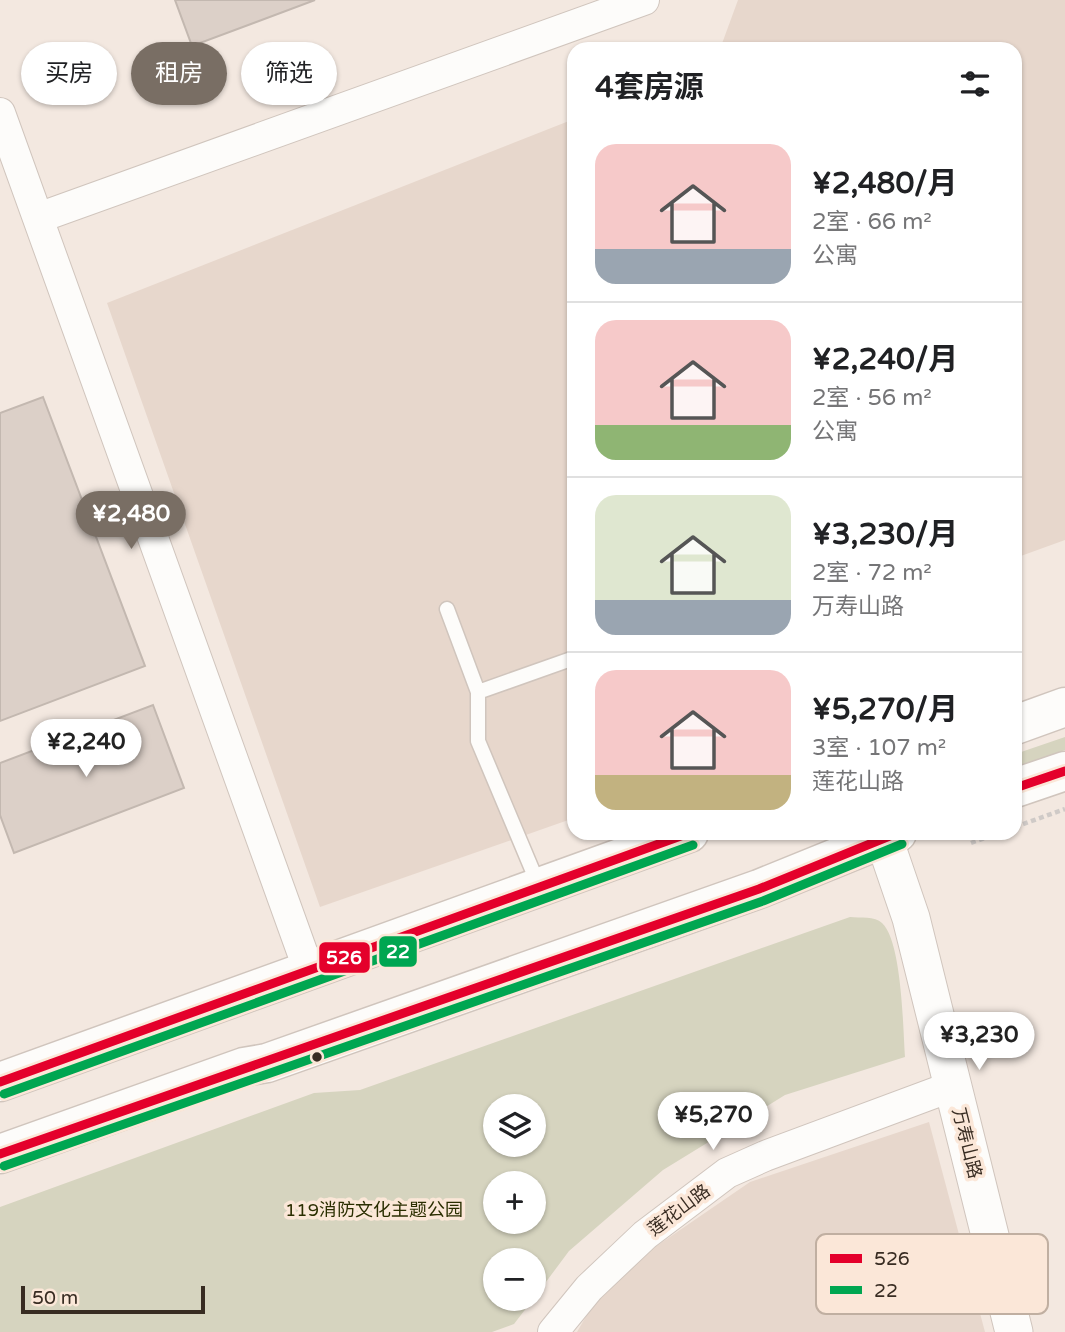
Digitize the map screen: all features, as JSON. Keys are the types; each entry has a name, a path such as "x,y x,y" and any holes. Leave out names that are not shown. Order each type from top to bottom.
{"main road":[{"path":"1022,722 1065,707"},
{"path":"1022,786 1065,771"},
{"path":"0,1082 670,840"},
{"path":"0,1154 244,1068 267,1063 746,893 876,840"}],"street":[{"path":"38,218 644,0"},
{"path":"0,113 309,971"},
{"name":"万寿山路","path":"889,840 990,1234"},
{"name":"莲花山路","path":"553,1332 589,1288 645,1235 727,1174 765,1156 953,1086"},
{"name":"万寿山路","path":"1010,1314 1014,1332"}],"lane":[{"path":"447,609 478,692 478,741 539,887"},
{"path":"478,692 567,660"}],"path":[{"path":"1022,824 1065,809"},
{"path":"971,843 979,840"}],"shaded area":[{"path":"738,0 1065,0 1065,540 1022,555 1022,42 723,42"},
{"path":"567,122 567,820 320,907 107,303"},
{"path":"929,1122 959,1234 816,1234 816,1314 980,1314 985,1332 577,1332 607,1280 750,1182"}],"green space":[{"path":"1065,737 1065,750 1022,765 1022,752"},
{"name":"119消防文化主题公园","path":"850,917 871,918 882,923 889,933 898,966 905,1057 785,1095 663,1170 569,1251 546,1282 546,1248 483,1248 483,1311 524,1311 514,1324 492,1332 0,1332 0,1207 314,1093 360,1090"}],"building":[{"path":"175,0 315,0 203,42 191,42"},
{"path":"43,397 145,666 0,721 0,413"},
{"path":"153,705 184,788 14,853 0,815 0,763"}],"transit line":[{"name":"526","path":"1022,786 1065,771"},
{"name":"526","path":"0,1082 670,840"},
{"name":"526","path":"0,1154 759,889 880,840"},
{"name":"22","path":"4,1166 763,901 902,844"},
{"name":"22","path":"4,1094 693,845"}]}
